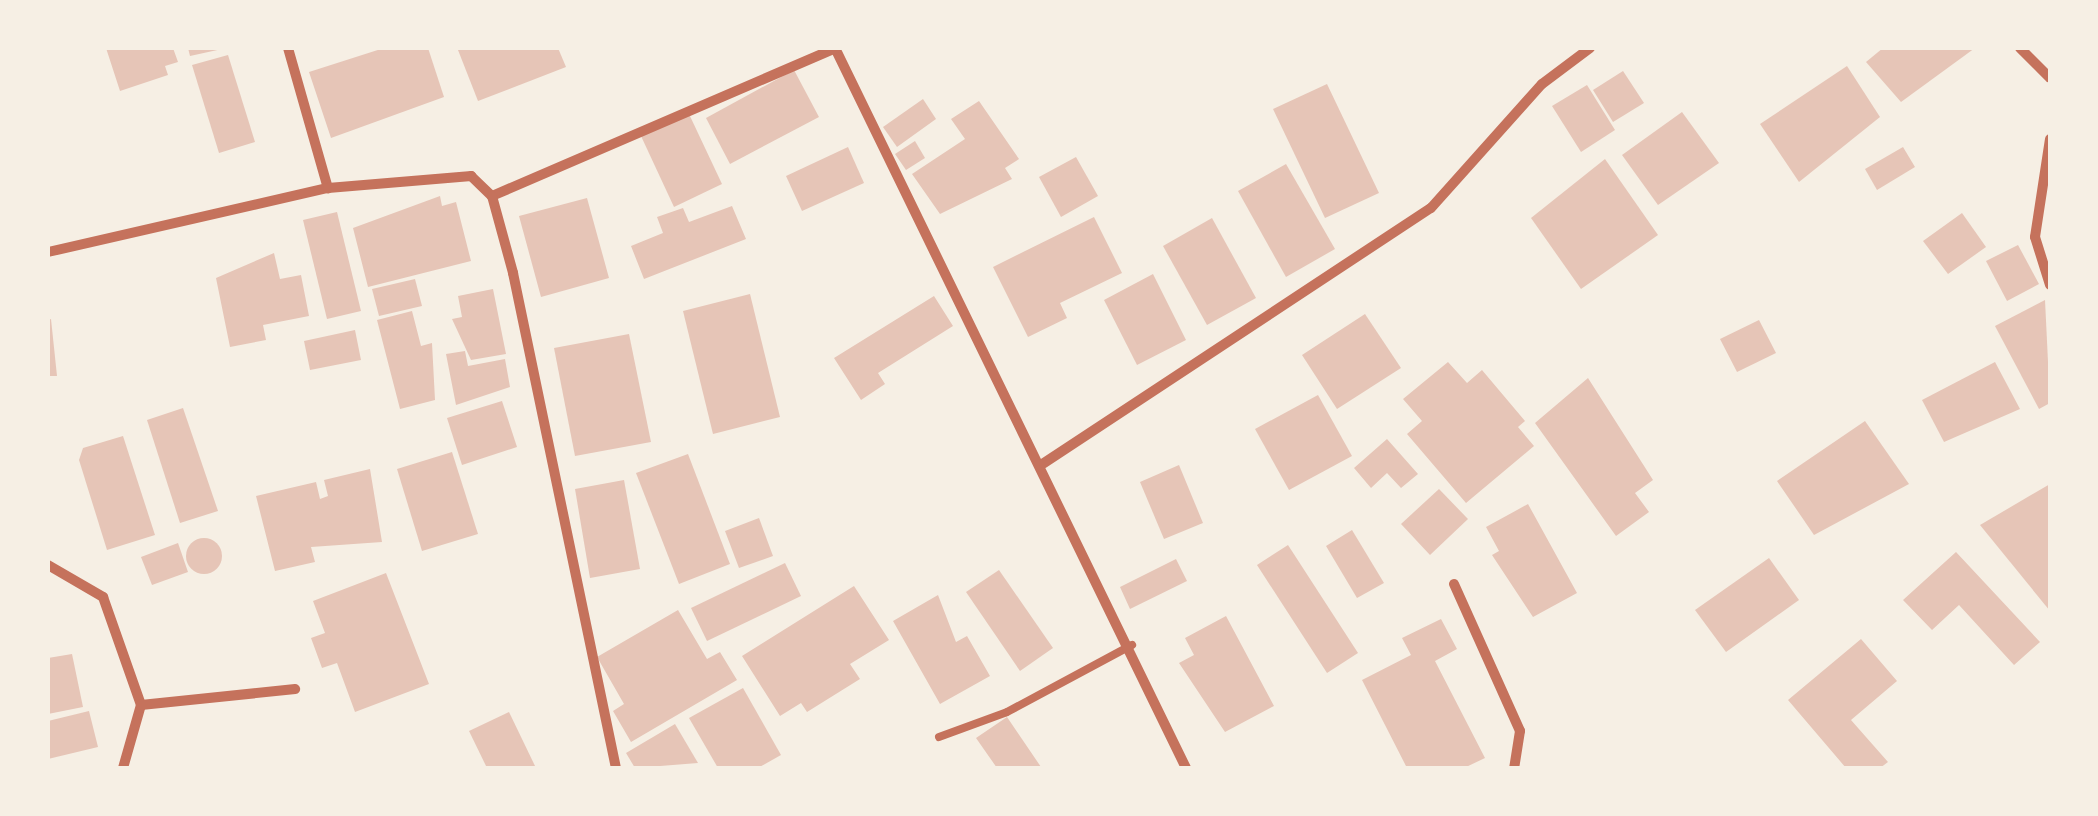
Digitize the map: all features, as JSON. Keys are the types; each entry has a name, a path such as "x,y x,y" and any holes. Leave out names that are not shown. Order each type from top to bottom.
{"street":[{"path":"288,48 328,188"},
{"path":"492,196 835,48 1044,464 1132,645 1186,768"},
{"path":"1044,464 1431,208 1542,84 1590,48"},
{"path":"2020,48 2050,78"},
{"path":"2050,139 2036,237 2050,285"},
{"path":"48,252 328,188 434,172 471,176 492,196 616,768"},
{"path":"48,565 103,596 141,704 123,768"},
{"path":"1454,584 1520,731 1514,768"},
{"path":"141,704 296,690"}],"lane":[{"path":"939,736 1007,712 1132,645"}],"building":[{"path":"106,48 173,48 178,62 165,66 168,75 120,91"},
{"path":"188,48 222,48 222,49 190,56"},
{"path":"384,48 428,48 444,97 331,138 309,72"},
{"path":"558,48 566,67 478,101 458,50"},
{"path":"1883,48 1975,48 1901,102 1866,62"},
{"path":"228,55 255,142 219,153 192,65"},
{"path":"1847,66 1880,117 1799,182 1760,124"},
{"path":"794,70 819,117 730,164 706,118"},
{"path":"1623,71 1644,103 1613,122 1593,90"},
{"path":"1327,84 1379,193 1325,218 1273,109"},
{"path":"1587,85 1615,130 1581,152 1552,106"},
{"path":"923,99 936,119 897,147 883,127"},
{"path":"979,101 1019,159 1005,168 1012,179 940,214 912,174 965,139 951,119"},
{"path":"1682,112 1719,163 1658,205 1622,155"},
{"path":"689,114 722,184 674,207 641,136"},
{"path":"915,141 925,158 906,170 895,154"},
{"path":"848,147 864,183 802,211 786,176"},
{"path":"1903,147 1915,167 1877,190 1865,169"},
{"path":"1076,157 1098,196 1061,217 1039,177"},
{"path":"1605,159 1658,235 1581,289 1531,218"},
{"path":"1286,164 1335,249 1286,277 1238,191"},
{"path":"440,196 442,206 456,202 471,261 368,287 353,228"},
{"path":"587,198 609,278 541,297 519,216"},
{"path":"732,206 746,239 644,279 631,246 663,233 657,217 683,208 689,222"},
{"path":"337,212 361,311 327,319 303,220"},
{"path":"1962,213 1986,247 1948,274 1923,241"},
{"path":"1094,217 1122,273 1060,303 1067,318 1028,337 993,267"},
{"path":"1212,218 1256,298 1207,325 1163,246"},
{"path":"2018,245 2039,284 2007,301 1986,261"},
{"path":"274,253 280,279 301,275 309,316 263,325 266,340 230,347 216,278"},
{"path":"1153,274 1186,340 1137,365 1104,300"},
{"path":"415,279 422,306 379,316 372,289"},
{"path":"493,289 506,354 471,360 452,319 462,317 458,296"},
{"path":"750,294 780,417 713,434 683,311"},
{"path":"934,296 953,326 878,373 885,384 861,400 834,358"},
{"path":"2045,300 2050,403 2039,409 1995,326"},
{"path":"412,311 421,346 432,343 435,400 400,409 377,320"},
{"path":"1365,314 1401,368 1337,409 1302,355"},
{"path":"51,319 57,376 48,376"},
{"path":"1759,320 1776,353 1737,372 1720,339"},
{"path":"355,330 361,360 310,370 304,341"},
{"path":"629,334 651,442 575,456 554,348"},
{"path":"465,351 468,366 505,359 510,387 456,405 446,354"},
{"path":"1448,362 1467,383 1482,370 1525,421 1518,427 1534,446 1466,503 1407,434 1422,421 1403,399"},
{"path":"1995,362 2020,409 1944,442 1922,400"},
{"path":"1588,378 1653,480 1635,493 1649,512 1616,536 1535,423"},
{"path":"1318,395 1352,456 1289,490 1255,429"},
{"path":"502,401 517,447 462,465 447,418"},
{"path":"183,408 218,511 180,523 147,420"},
{"path":"1865,421 1909,484 1814,535 1777,481"},
{"path":"123,436 155,535 107,550 79,460 83,448"},
{"path":"1387,439 1418,474 1401,488 1387,473 1371,488 1354,468"},
{"path":"452,452 478,534 422,551 397,469"},
{"path":"688,454 730,564 679,584 636,473"},
{"path":"1179,465 1203,523 1164,539 1140,482"},
{"path":"370,469 382,542 311,547 315,562 275,571 256,496 316,482 320,499 328,496 324,480"},
{"path":"624,480 640,569 590,578 575,489"},
{"path":"2050,484 2050,611 1980,525"},
{"path":"1439,489 1468,519 1430,555 1401,524"},
{"path":"1528,504 1577,593 1533,617 1492,555 1499,551 1486,527"},
{"path":"759,518 773,556 739,568 725,531"},
{"path":"1352,530 1384,583 1357,598 1326,546"},
{"path":"204,538 217,543 222,556 217,569 204,574 191,569 186,556 191,543"},
{"path":"178,543 188,572 152,585 141,557"},
{"path":"1288,545 1358,653 1327,673 1257,565"},
{"path":"1956,552 2040,642 2014,665 1959,605 1932,630 1903,600"},
{"path":"1769,558 1799,600 1726,652 1695,610"},
{"path":"1176,559 1187,581 1130,609 1120,587"},
{"path":"785,563 801,596 707,641 691,608"},
{"path":"999,570 1053,648 1020,671 966,592"},
{"path":"386,573 429,684 355,712 337,663 322,668 311,638 325,633 313,601"},
{"path":"854,586 889,640 850,664 860,679 807,712 801,703 780,716 742,656"},
{"path":"938,595 956,642 967,636 990,676 940,704 893,621"},
{"path":"678,610 707,659 720,652 737,680 631,742 613,711 624,704 597,657"},
{"path":"1226,616 1274,706 1225,732 1179,663 1194,655 1185,638"},
{"path":"1441,619 1457,649 1435,661 1485,758 1464,768 1407,768 1362,680 1411,655 1402,638"},
{"path":"1861,639 1897,681 1851,720 1888,762 1880,768 1846,768 1788,700"},
{"path":"72,654 83,707 48,714 48,658"},
{"path":"743,688 781,755 758,768 718,768 689,718"},
{"path":"89,711 98,747 48,759 48,721"},
{"path":"509,712 536,768 487,768 469,731"},
{"path":"1007,717 1041,767 1054,768 997,768 976,738"},
{"path":"675,724 698,763 635,768 626,753"}]}
